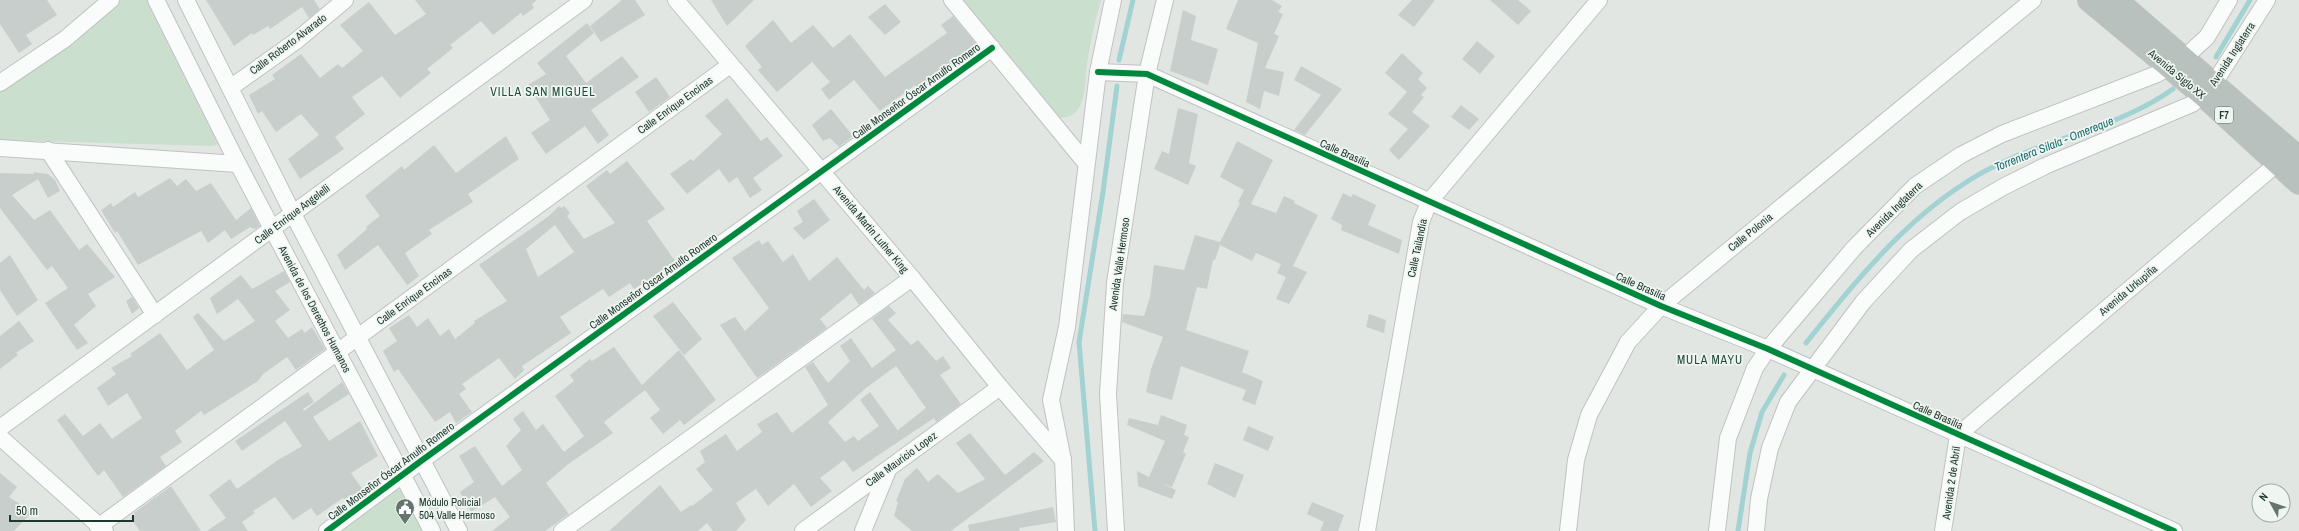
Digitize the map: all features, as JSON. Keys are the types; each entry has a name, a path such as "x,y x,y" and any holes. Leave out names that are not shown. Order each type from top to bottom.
{"highway":[{"name":"Avenida Siglo XX","path":"2089,0 2176,63 2291,155 2299,183"},
{"name":"Avenida Siglo XX","path":"2116,0 2176,63"}],"street":[{"path":"0,83 65,39 111,0"},
{"name":"Avenida de los Derechos Humanos","path":"156,0 238,164 432,531"},
{"path":"186,0 292,212 459,531"},
{"name":"Calle Roberto Alvarado","path":"230,88 296,41 345,0"},
{"name":"Calle Enrique Angelelli","path":"0,428 273,229 292,212 584,0"},
{"name":"Avenida Martin Luther King","path":"676,0 822,171 912,278 1000,387 1063,460"},
{"path":"952,0 1085,162"},
{"path":"1066,531 1063,460 1051,400 1067,327 1085,162 1098,72 1112,0"},
{"name":"Avenida Valle Hermoso","path":"1116,531 1108,394 1110,342 1115,283 1147,74 1165,0"},
{"name":"Calle Tailandia","path":"1367,531 1421,222 1429,202 1599,0"},
{"name":"Calle Polonia","path":"1568,531 1576,460 1588,415 1628,342 1661,306 2033,0"},
{"name":"Avenida Inglaterra","path":"1717,531 1728,438 1755,368 1768,349 1854,248 1915,186 1960,155 2002,134 2110,93 2176,63 2207,37 2229,0"},
{"name":"Avenida Inglaterra","path":"1756,531 1759,499 1770,448 1788,402 1863,302 1911,250 1960,212 2045,166 2192,104 2208,90 2267,0"},
{"name":"Calle Monseñor Óscar Arnulfo Romero","path":"327,531 403,476 421,461 992,48"},
{"name":"Calle Enrique Encinas","path":"101,529 338,351 730,65"},
{"name":"Calle Brasilia","path":"1098,72 1147,74 1661,306 1768,349 2174,531"},
{"path":"0,148 48,150 238,164"},
{"path":"48,150 155,315"},
{"name":"Avenida Urkupiña","path":"1958,435 2291,155"},
{"path":"562,531 912,278"},
{"name":"Calle Mauricio Lopez","path":"802,531 888,470 1000,387"},
{"name":"Avenida 2 de Abril","path":"1944,531 1958,435"},
{"path":"0,437 101,529"},
{"path":"864,531 888,470"}],"green space":[{"path":"106,0 156,0 224,143 212,146 0,140 0,76"},
{"path":"956,0 1101,0 1090,48 1082,101 1078,110 1072,115 1066,117 1054,117"},
{"path":"395,490 401,490 407,494 425,531 340,531"}],"building":[{"path":"0,0 47,0 57,15 26,35 32,44 19,53 0,24"},
{"path":"206,0 314,0 320,9 309,18 302,7 270,29 268,26 253,35 252,33 234,46"},
{"path":"415,0 537,0 532,4 534,8 523,16 521,13 493,35 481,21 450,45 453,48 427,69 431,73 400,98 382,76 352,97 365,114 335,137 344,149 300,179 288,159 319,135 301,114 276,132 262,111 258,114 249,95 275,79 272,75 301,54 320,78 338,64 342,68 363,51 340,25 369,2 395,35 426,14"},
{"path":"622,0 635,0 645,15 601,42 590,26"},
{"path":"711,0 754,0 727,26"},
{"path":"1238,0 1272,0 1282,6 1278,12 1283,14 1274,34 1279,36 1265,68 1284,72 1279,96 1264,91 1260,109 1246,102 1258,43 1226,29"},
{"path":"1412,0 1435,0 1414,27 1398,15"},
{"path":"1490,0 1518,0 1531,11 1518,25"},
{"path":"885,4 901,22 885,35 868,17"},
{"path":"1183,10 1196,16 1191,40 1218,49 1208,85 1170,71"},
{"path":"953,16 978,46 918,89 915,85 880,111 854,80 829,100 821,89 830,82 812,62 777,92 758,70 762,67 745,46 773,20 791,43 813,25 833,48 850,34 885,77 947,33 941,25"},
{"path":"587,23 594,33 566,56 586,83 622,56 639,77 591,110 609,135 598,144 585,126 546,154 531,133 550,120 528,85 546,74 537,63"},
{"path":"1477,41 1495,56 1480,74 1462,59"},
{"path":"1402,53 1423,73 1418,79 1427,88 1421,95 1424,97 1412,112 1430,126 1399,160 1389,150 1408,129 1388,114 1407,92 1385,73"},
{"path":"1301,66 1342,89 1305,135 1294,130 1321,95 1294,80"},
{"path":"656,77 670,97 649,112 635,92"},
{"path":"727,98 761,141 767,137 783,156 753,178 762,190 750,198 737,177 729,183 719,169 687,194 670,174 691,159 693,161 722,134 705,116"},
{"path":"1461,105 1479,119 1469,130 1451,117"},
{"path":"1178,108 1198,114 1189,163 1196,166 1188,185 1154,169 1162,151 1169,154"},
{"path":"831,109 853,136 839,147 830,138 823,141 812,125"},
{"path":"506,136 519,159 468,194 473,202 429,230 432,234 405,253 419,276 407,285 378,245 345,270 337,255 367,229 366,227 380,216 365,196 402,166 404,170 434,145 456,173"},
{"path":"1237,141 1273,160 1251,204 1276,213 1284,196 1295,201 1294,203 1318,215 1293,266 1307,272 1289,304 1276,299 1286,277 1277,273 1281,264 1256,253 1252,261 1220,245 1215,260 1213,260 1207,289 1197,287 1186,330 1249,351 1242,372 1263,381 1255,405 1242,400 1246,390 1181,366 1172,400 1146,392 1151,369 1163,337 1122,322 1123,314 1144,316 1150,297 1154,265 1184,270 1195,235 1220,242 1240,203 1238,202 1244,190 1220,177"},
{"path":"627,161 665,209 647,221 675,261 634,289 630,283 609,297 603,289 560,317 571,333 522,366 524,370 515,379 499,358 462,384 466,389 459,394 472,412 456,423 450,412 435,422 398,369 394,372 383,351 397,341 389,328 409,315 417,327 428,318 440,336 449,329 455,339 475,323 474,321 507,301 479,265 549,216 559,206 561,208 564,206 570,213 567,216 584,239 615,223 586,186 607,170 610,174","holes":["555,225 574,252 538,277 526,249"]},
{"path":"33,172 48,174 55,180 60,191 48,198 38,179 12,195 34,220 50,210 79,250 87,244 115,277 88,294 96,306 74,325 88,343 77,350 45,303 68,288 52,266 47,270 0,208 0,173 34,174"},
{"path":"170,178 177,186 186,179 196,191 211,183 236,220 251,208 260,226 255,229 250,227 231,239 225,230 208,243 201,231 138,265 117,231 115,233 101,210 111,203 113,207 135,192 138,197"},
{"path":"1343,193 1351,197 1353,194 1376,205 1368,225 1402,240 1399,254 1341,230 1342,225 1331,219"},
{"path":"814,199 830,220 804,240 793,228 803,222 797,211"},
{"path":"759,240 762,245 768,241 783,262 793,254 809,281 837,257 864,290 868,286 875,293 859,305 851,293 820,319 827,328 757,378 720,325 735,317 745,331 769,308 732,258"},
{"path":"10,255 38,300 17,316 0,290 0,263"},
{"path":"284,271 290,282 275,291 290,310 275,321 288,338 302,329 305,333 312,327 325,349 296,370 287,357 263,374 258,381 204,415 201,411 175,431 182,442 160,457 166,466 123,497 104,470 98,476 57,420 65,414 83,436 100,423 112,439 142,418 127,393 108,406 97,388 116,374 111,368 132,356 130,354 160,333 187,370 214,350 193,317 198,313 224,341 255,321 238,299 217,314 210,298 241,275 252,289"},
{"path":"132,297 139,308 132,314 126,301"},
{"path":"673,302 702,339 684,355 653,316"},
{"path":"889,306 896,313 888,320 911,345 918,340 936,361 943,356 951,368 940,375 961,404 936,422 934,418 853,472 844,460 820,478 832,491 811,507 794,484 768,506 756,489 736,503 746,520 736,531 713,531 707,523 698,531 609,531 660,485 681,512 691,505 692,506 713,490 696,469 705,462 700,451 726,434 737,451 762,432 757,424 777,412 792,433 828,405 805,367 813,362 828,383 850,361 840,346 851,338 872,368 896,350 872,319","holes":["896,366 926,408 898,430 899,432 870,392 860,400 879,426 858,441 854,436 845,442 828,422 866,388"]},
{"path":"1369,314 1386,320 1384,333 1366,327"},
{"path":"19,321 34,341 16,353 18,355 0,369 0,336"},
{"path":"614,347 642,385 679,350 716,400 684,425 680,420 663,434 650,418 660,410 645,390 604,422 613,433 567,465 546,483 569,514 545,531 492,531 510,517 495,497 471,512 460,492 474,482 459,456 475,446 502,486 522,470 506,446 521,430 513,419 523,411 536,430 543,424 564,452 584,436 555,396 574,381 570,375 590,359 592,361"},
{"path":"342,382 349,394 313,417 329,441 360,421 378,456 351,473 363,490 345,500 343,498 317,516 311,508 293,520 275,497 253,511 255,513 242,522 248,531 207,531 226,518 209,495 230,479 237,489 278,460 302,446 285,421 242,451 235,441 308,392 314,402 303,409 304,411"},
{"path":"1161,415 1187,425 1184,435 1189,437 1183,452 1186,454 1172,487 1161,483 1176,490 1172,499 1138,486 1137,471 1149,477 1165,441 1127,425 1129,418 1158,425"},
{"path":"1248,426 1274,437 1268,451 1243,440"},
{"path":"970,433 1005,475 1034,452 1044,461 951,531 912,531 894,516 898,502 896,501 905,479 917,468 928,482 938,474 958,493 985,479 956,443"},
{"path":"1215,463 1244,475 1235,498 1207,484"},
{"path":"0,473 17,487 9,497 32,512 14,531 0,531"},
{"path":"171,486 201,531 140,531 131,518 135,515 134,513"},
{"path":"1312,502 1344,515 1338,531 1320,531 1324,522 1307,514"},
{"path":"1053,507 1056,522 1019,528 1020,531 969,531 968,525"}],"waterway":[{"path":"1119,60 1133,0"},
{"name":"Torrentera Silala - Omereque","path":"2216,57 2250,0"},
{"path":"1095,531 1079,342 1103,192 1117,86"},
{"name":"Torrentera Silala - Omereque","path":"1806,343 1873,263 1923,214 1951,192 1980,174 2012,158 2115,120 2155,101 2173,89"},
{"name":"Torrentera Silala - Omereque","path":"1738,531 1750,453 1762,412 1784,375"}],"cycle path":[{"path":"327,531 421,461 992,48"},
{"path":"1098,72 1147,74 1661,306 1768,349 2174,531"}],"place":[{"name":"Módulo Policial 504 Valle Hermoso","path":"405,525"}],"district":[{"name":"VILLA SAN MIGUEL","path":"543,92"},
{"name":"MULA MAYU","path":"1710,360"}]}
